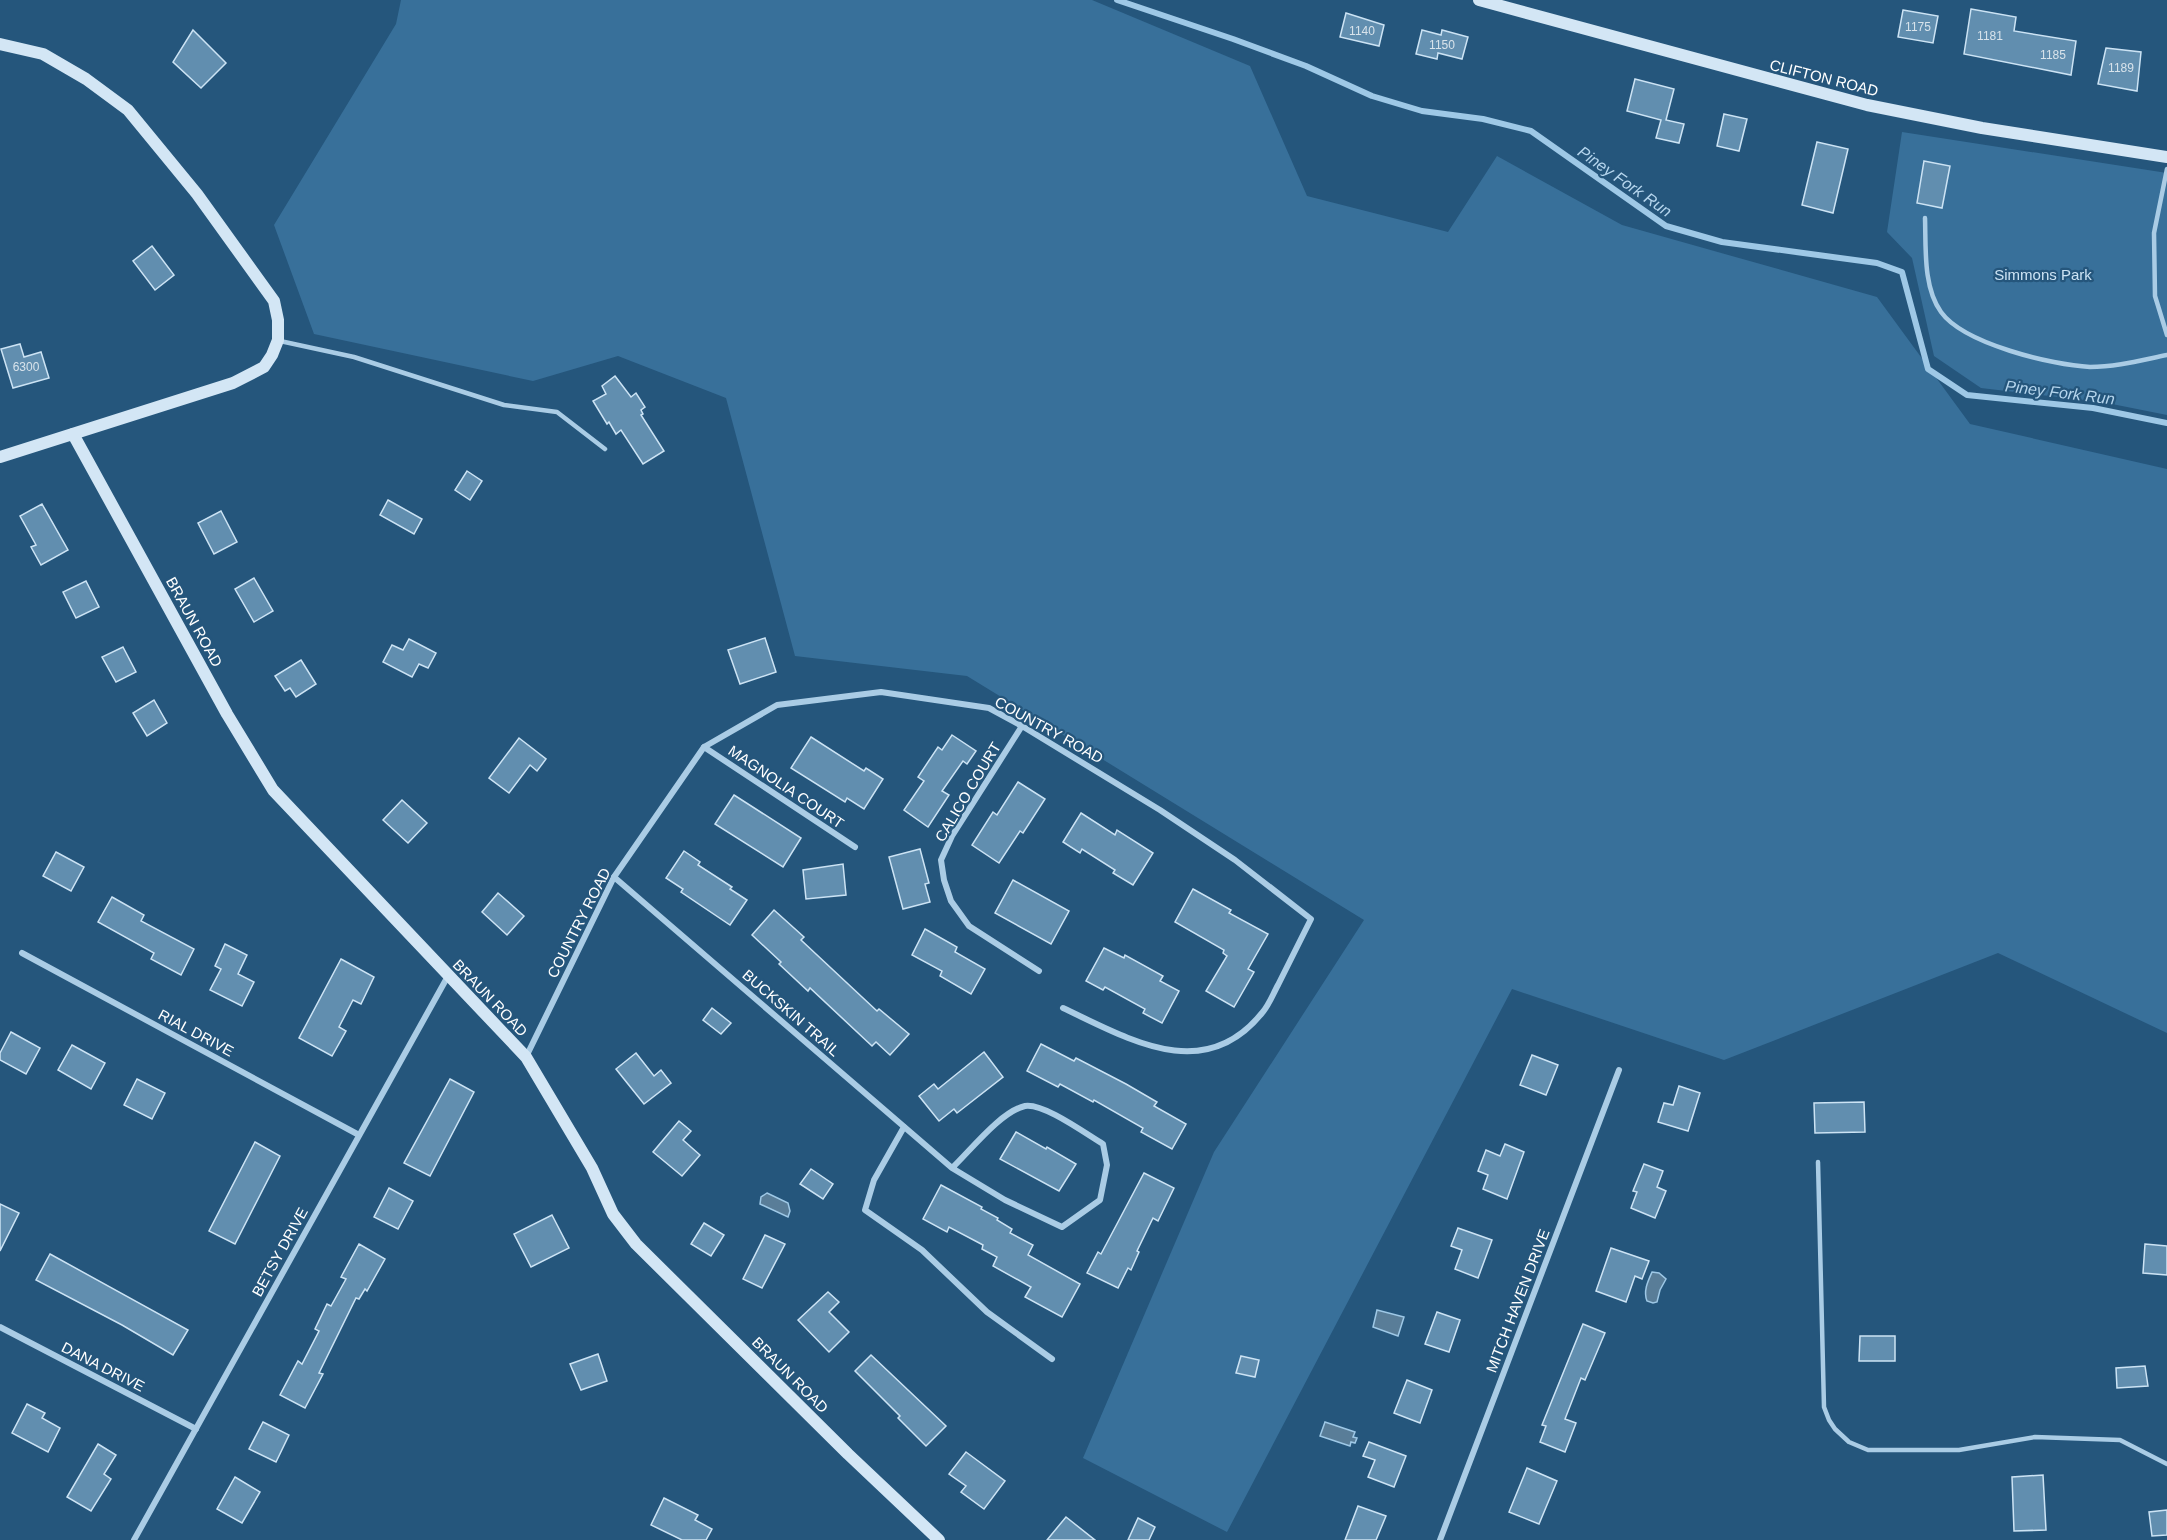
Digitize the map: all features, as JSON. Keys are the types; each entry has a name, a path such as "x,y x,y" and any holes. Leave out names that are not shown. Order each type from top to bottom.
{"street":[{"name":"CLIFTON ROAD","path":"1479,0 1867,105 1982,128 2167,157"},
{"path":"0,44 43,54 86,79 128,110 197,194 274,301 278,320 278,340 264,367 233,383 0,457"},
{"name":"BRAUN ROAD","path":"73,434 227,714 273,790 526,1057 592,1168 613,1214 636,1244 848,1454 939,1540"},
{"name":"COUNTRY ROAD","path":"526,1057 614,877 704,747 777,705 881,692 989,708 1170,816 1235,860 1311,919 1264,1011 1233,1041 1202,1050 1167,1051 1130,1040 1063,1008"},
{"name":"CALICO COURT","path":"1022,726 952,836 941,860 944,880 951,901 969,926 1039,971"},
{"name":"MAGNOLIA COURT","path":"704,747 855,847"},
{"name":"BUCKSKIN TRAIL","path":"614,877 952,1168 1005,1200 1062,1227 1100,1200 1107,1165 1103,1144 1049,1111 1026,1106 1005,1115 952,1168"},
{"name":"RIAL DRIVE","path":"22,953 359,1135"},
{"name":"BETSY DRIVE","path":"134,1540 448,976"},
{"name":"MITCH HAVEN DRIVE","path":"1440,1540 1619,1070"},
{"path":"904,1127 874,1180 865,1210 922,1250 987,1312 1052,1359"},
{"name":"DANA DRIVE","path":"0,1327 196,1429"}],"lane":[{"path":"2167,169 2154,233 2155,296 2167,335"},
{"path":"1925,218 1929,284 1941,313 1962,330 2024,356 2091,367 2126,364 2167,355"},
{"path":"278,340 354,357 504,405 557,412 605,449"},
{"path":"1818,1162 1824,1407 1835,1429 1850,1442 1868,1450 1913,1450 1959,1449 2035,1437 2120,1440 2167,1464"}],"green space":[{"path":"401,0 1092,0 1250,66 1307,196 1448,232 1497,156 1622,225 1877,297 1970,424 2167,469 2167,1033 1998,953 1724,1060 1512,989 1227,1532 1083,1458 1214,1152 1364,920 967,676 795,656 726,398 618,356 533,381 314,334 274,225 396,24"},
{"name":"Simmons Park","path":"1902,132 2167,173 2167,415 2102,402 1981,388 1934,356 1912,258 1887,232"}],"shaded area":[{"path":"767,1193 788,1203 790,1211 788,1217 760,1204 761,1197"},
{"path":"1652,1272 1659,1273 1666,1279 1657,1302 1653,1303 1647,1301 1646,1294 1646,1286"},
{"path":"1377,1310 1404,1317 1398,1336 1373,1327"},
{"path":"1325,1422 1355,1432 1353,1437 1357,1438 1355,1443 1351,1442 1350,1446 1320,1436"}],"building":[{"path":"1971,9 2016,17 2014,31 2076,41 2071,75 1964,54"},
{"path":"1903,10 1938,16 1933,43 1898,37"},
{"path":"1346,13 1384,25 1379,46 1340,37"},
{"path":"193,30 226,63 201,88 173,62"},
{"path":"1422,30 1441,35 1442,30 1468,37 1462,59 1438,53 1437,59 1416,54"},
{"path":"2106,48 2141,52 2137,91 2098,84"},
{"path":"1635,79 1674,89 1666,120 1684,124 1679,143 1656,138 1661,120 1627,111"},
{"path":"1724,114 1747,119 1739,151 1717,146"},
{"path":"1817,142 1848,149 1833,213 1802,205"},
{"path":"1924,161 1950,166 1942,208 1917,203"},
{"path":"152,246 174,275 155,290 133,261"},
{"path":"20,344 24,357 41,352 49,378 13,388 1,349"},
{"path":"615,376 631,397 636,393 645,407 641,410 643,414 641,415 664,451 643,464 621,430 616,434 593,401 606,394 602,386"},
{"path":"467,471 482,481 470,500 455,490"},
{"path":"388,500 422,519 414,534 380,515"},
{"path":"42,504 68,550 41,565 31,547 36,545 20,516"},
{"path":"221,511 237,542 214,554 198,523"},
{"path":"254,578 273,611 254,622 235,589"},
{"path":"86,581 99,607 76,618 63,592"},
{"path":"765,638 776,672 740,684 728,650"},
{"path":"409,639 436,653 428,668 419,664 412,677 383,662 392,645 403,650"},
{"path":"123,647 136,672 116,682 102,657"},
{"path":"301,660 316,684 296,697 290,688 285,691 275,676"},
{"path":"154,700 167,723 147,736 133,713"},
{"path":"952,735 976,751 967,764 963,761 942,791 949,795 928,827 904,810 924,781 918,777 938,747 942,750"},
{"path":"811,737 864,771 866,768 883,779 864,809 847,798 845,802 791,768"},
{"path":"519,738 546,759 537,771 530,765 509,793 489,778"},
{"path":"1018,782 1045,799 1023,833 1020,831 999,863 972,845 993,812 997,815"},
{"path":"734,795 801,838 783,867 715,824"},
{"path":"402,800 427,823 408,843 383,820"},
{"path":"1081,813 1115,835 1117,830 1153,853 1133,885 1113,873 1115,870 1082,849 1080,853 1063,842"},
{"path":"920,849 929,883 925,884 930,902 903,909 889,857"},
{"path":"684,851 700,862 698,865 732,887 730,889 747,900 730,925 681,892 683,889 666,878"},
{"path":"56,852 84,867 71,891 43,876"},
{"path":"843,864 846,895 806,899 803,870"},
{"path":"1013,880 1069,911 1051,944 995,913"},
{"path":"1193,889 1231,910 1229,913 1268,934 1248,969 1254,972 1234,1007 1206,991 1227,956 1223,953 1224,950 1175,922"},
{"path":"498,893 524,916 507,935 482,912"},
{"path":"112,897 144,915 141,921 194,949 181,975 151,959 154,953 98,922"},
{"path":"774,910 804,937 801,940 877,1011 879,1009 909,1034 890,1055 876,1042 872,1046 810,988 808,991 752,935"},
{"path":"925,929 957,947 955,952 985,969 971,994 940,976 942,971 912,955"},
{"path":"225,944 247,955 238,974 254,982 242,1006 210,990 221,969 215,966"},
{"path":"1104,948 1124,958 1125,955 1163,976 1160,981 1179,991 1162,1023 1143,1013 1145,1009 1105,987 1103,990 1086,981"},
{"path":"341,959 374,977 361,1004 353,1000 339,1027 346,1031 332,1056 299,1038"},
{"path":"712,1008 731,1023 721,1034 703,1020"},
{"path":"11,1032 40,1048 26,1074 0,1060 0,1053"},
{"path":"1041,1044 1074,1061 1076,1058 1126,1084 1157,1102 1154,1106 1186,1124 1172,1149 1141,1132 1143,1128 1094,1100 1093,1102 1060,1084 1058,1087 1027,1071"},
{"path":"72,1045 105,1063 91,1089 58,1070"},
{"path":"984,1052 1003,1077 957,1113 954,1109 939,1121 919,1096 934,1084 938,1089"},
{"path":"636,1053 654,1076 661,1070 671,1083 644,1104 616,1069"},
{"path":"1532,1055 1558,1065 1546,1095 1520,1085"},
{"path":"137,1079 165,1093 152,1119 124,1105"},
{"path":"450,1079 474,1092 430,1176 404,1163"},
{"path":"1679,1086 1700,1093 1688,1131 1658,1122 1664,1103 1673,1105"},
{"path":"1864,1102 1865,1132 1815,1133 1814,1103"},
{"path":"679,1121 691,1131 683,1140 700,1155 682,1176 653,1152"},
{"path":"1016,1132 1076,1164 1059,1191 1000,1159"},
{"path":"255,1142 280,1156 235,1244 209,1231"},
{"path":"1505,1144 1524,1152 1507,1199 1483,1189 1488,1175 1478,1171 1486,1150 1500,1156"},
{"path":"1644,1164 1663,1171 1657,1187 1666,1191 1655,1218 1631,1208 1637,1192 1633,1191"},
{"path":"811,1169 833,1184 823,1199 800,1184"},
{"path":"1144,1173 1174,1188 1158,1221 1153,1218 1137,1251 1139,1252 1131,1270 1128,1268 1118,1288 1087,1273 1098,1252 1101,1254"},
{"path":"941,1185 982,1207 981,1209 1012,1229 1010,1233 1033,1245 1028,1255 1080,1284 1062,1317 1025,1297 1031,1287 993,1266 997,1257 982,1249 983,1245 949,1227 947,1232 923,1219"},
{"path":"389,1188 413,1201 398,1229 374,1217"},
{"path":"0,1204 19,1213 0,1251"},
{"path":"552,1215 569,1248 531,1267 514,1234"},
{"path":"704,1223 724,1235 711,1256 691,1244"},
{"path":"1458,1228 1492,1240 1478,1278 1455,1269 1462,1250 1451,1246"},
{"path":"765,1235 785,1244 762,1288 743,1279"},
{"path":"359,1244 385,1259 367,1291 365,1289 359,1299 356,1298 319,1373 323,1374 305,1408 280,1395 298,1361 302,1364 319,1331 315,1329 327,1304 331,1306 346,1279 341,1277"},
{"path":"2145,1244 2167,1246 2167,1275 2143,1273"},
{"path":"1611,1248 1649,1261 1642,1279 1635,1276 1626,1302 1596,1291"},
{"path":"50,1254 188,1330 173,1355 122,1325 36,1280"},
{"path":"828,1292 839,1302 829,1312 849,1332 829,1352 798,1320"},
{"path":"1437,1312 1460,1320 1449,1352 1425,1344"},
{"path":"1583,1324 1605,1333 1585,1380 1581,1378 1565,1419 1576,1423 1565,1452 1540,1442 1546,1426 1542,1425"},
{"path":"1860,1336 1895,1336 1895,1361 1859,1361"},
{"path":"598,1354 607,1381 581,1390 570,1364"},
{"path":"871,1355 946,1426 926,1446 855,1371"},
{"path":"1241,1356 1259,1360 1255,1377 1236,1373"},
{"path":"2145,1366 2148,1386 2117,1388 2116,1368"},
{"path":"1407,1380 1432,1390 1420,1423 1394,1413"},
{"path":"27,1404 45,1413 42,1418 60,1428 48,1452 12,1433"},
{"path":"263,1422 289,1435 276,1462 249,1449"},
{"path":"1369,1442 1406,1456 1394,1487 1368,1477 1375,1460 1363,1456"},
{"path":"98,1444 116,1455 104,1474 111,1479 91,1511 67,1497"},
{"path":"966,1452 1005,1481 984,1509 961,1492 966,1486 949,1474"},
{"path":"1527,1468 1557,1481 1539,1524 1509,1512"},
{"path":"2043,1475 2046,1530 2014,1531 2012,1477"},
{"path":"235,1477 260,1492 242,1523 217,1509"},
{"path":"664,1498 698,1515 695,1520 712,1529 706,1540 682,1540 651,1525"},
{"path":"1358,1506 1386,1516 1376,1540 1345,1540"},
{"path":"2167,1510 2167,1535 2152,1536 2149,1512"},
{"path":"1066,1517 1095,1540 1047,1540"},
{"path":"1138,1518 1155,1527 1149,1540 1128,1540"}],"waterway":[{"name":"Piney Fork Run","path":"1117,0 1306,66 1372,96 1422,111 1483,119 1531,131 1666,226 1722,242 1877,263 1902,272 1928,369 1967,395 2093,408 2167,423"}]}
